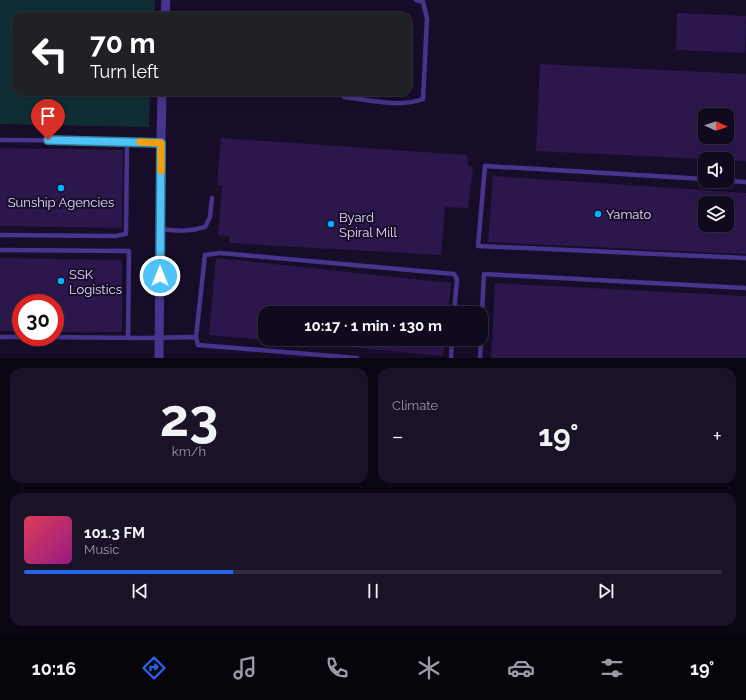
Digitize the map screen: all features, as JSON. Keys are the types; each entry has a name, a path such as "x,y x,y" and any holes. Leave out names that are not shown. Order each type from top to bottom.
{"street":[{"path":"165,12 166,0"},
{"path":"159,358 162,96"}],"lane":[{"path":"344,97 397,103 413,102 423,99 427,18 423,2 416,0"},
{"path":"0,140 127,141 161,143"},
{"path":"0,235 115,236 126,234 127,141"},
{"path":"698,179 485,166 478,246 746,258"},
{"path":"734,181 746,182"},
{"path":"160,229 193,231 205,227 210,217 212,198"},
{"path":"0,250 129,251 128,338"},
{"path":"357,358 198,345 196,337 205,255 220,253 454,274 456,279 454,306"},
{"path":"482,306 484,274 746,288"},
{"path":"0,337 12,337"},
{"path":"64,337 196,337"},
{"path":"451,358 452,346"},
{"path":"480,358 481,346"}],"green space":[{"path":"0,0 155,0 154,12 12,12 12,96 150,96 149,127 0,124"}],"building":[{"path":"677,13 746,16 745,53 676,50"},
{"path":"540,64 746,74 746,161 734,160 734,152 698,152 698,159 536,151"},
{"path":"221,138 467,155 468,165 473,167 468,208 445,207 441,255 229,243 230,237 218,234 222,186 217,185"},
{"name":"Sunship Agencies","path":"0,148 123,150 122,228 0,226"},
{"name":"Yamato","path":"493,176 746,193 746,254 488,242"},
{"name":"SSK Logistics","path":"0,258 122,260 122,332 64,332 64,294 12,294 12,331 0,331"},
{"path":"216,258 451,283 449,306 258,306 258,339 209,335"},
{"path":"495,283 746,296 746,358 491,358"},
{"path":"337,346 444,346 443,356"}],"slow traffic":[{"path":"140,142 161,143 161,171"}],"place":[{"name":"Sunship Agencies","path":"61,188"},
{"name":"Yamato","path":"598,214"},
{"name":"Byard Spiral Mill","path":"331,224"},
{"name":"SSK Logistics","path":"61,281"}],"route":[{"path":"48,140 161,143 160,276"}]}
